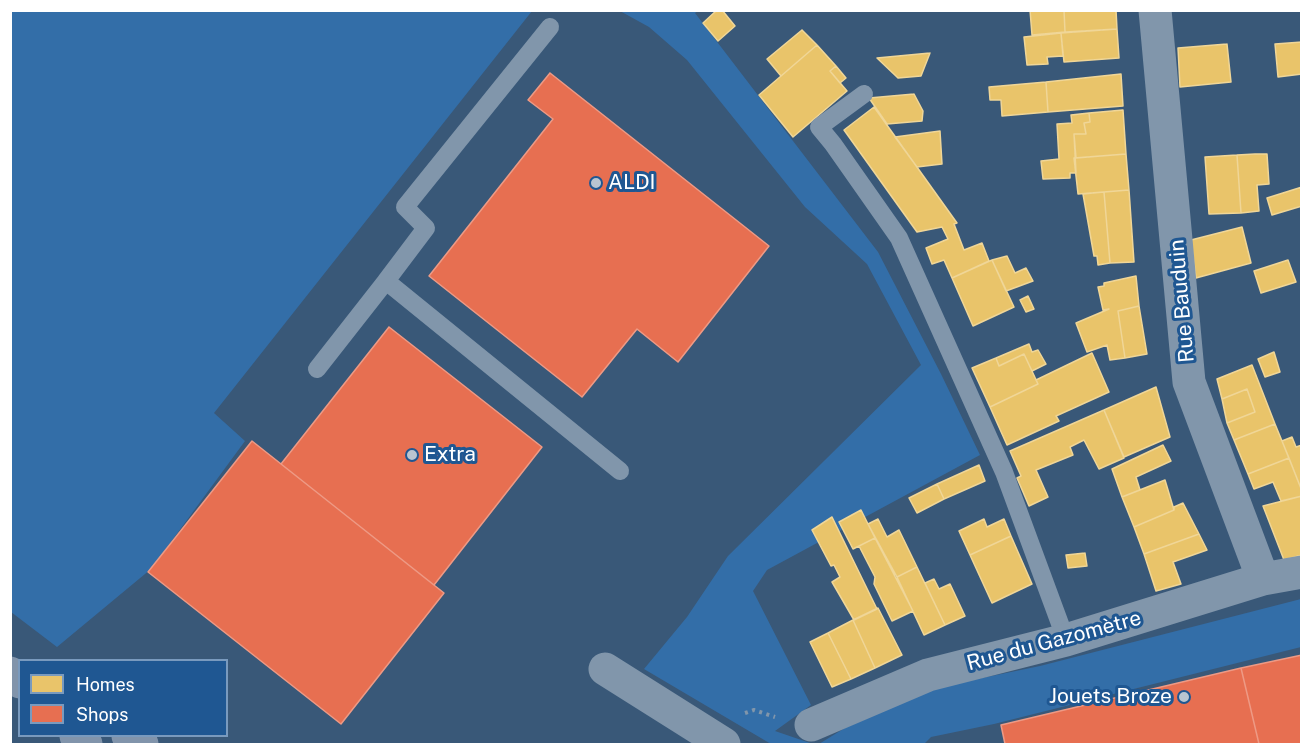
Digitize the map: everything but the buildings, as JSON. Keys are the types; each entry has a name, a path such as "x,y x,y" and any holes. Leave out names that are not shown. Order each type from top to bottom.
{"street":[{"name":"Rue Bauduin","path":"1155,10 1189,382 1263,579"},
{"name":"Rue du Gazomètre","path":"811,725 928,675 1066,640 1263,579 1302,572"},
{"path":"605,669 721,743"}],"lane":[{"path":"317,369 426,228 405,207 550,27"},
{"path":"864,94 819,127 899,238 1004,472 1066,640"},
{"path":"386,281 620,471"}],"path":[{"path":"721,743 729,719 754,710 811,725"}],"shaded area":[{"path":"10,11 532,11 214,413 245,441 151,569 57,647 11,612"},
{"path":"620,11 698,11 695,13 878,252 980,455 767,570 753,591 811,705 775,731 813,744 771,744 644,669 687,617 728,556 921,365 867,264 805,207 687,60 649,27"},
{"path":"1301,599 1301,647 994,724 931,737 924,744 819,744 861,718 924,690 1040,666"}],"place":[{"name":"ALDI","path":"596,183"},
{"name":"Extra","path":"412,455"},
{"name":"Jouets Broze","path":"1184,697"}]}
